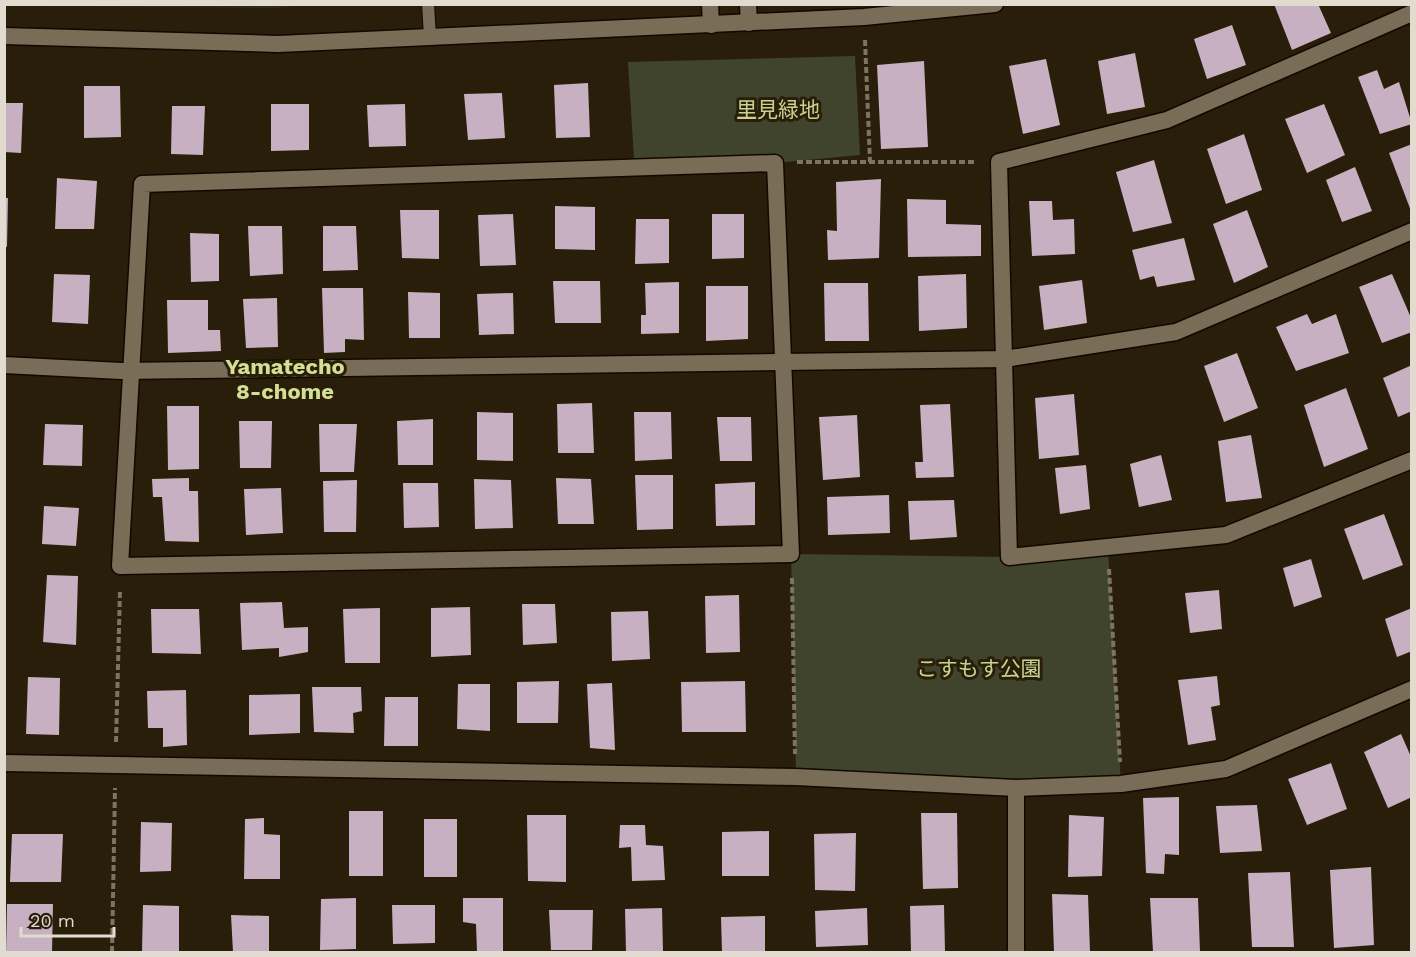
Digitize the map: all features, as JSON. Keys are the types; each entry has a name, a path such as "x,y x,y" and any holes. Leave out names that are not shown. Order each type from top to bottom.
{"street":[{"path":"710,4 711,25"},
{"path":"748,4 748,23"},
{"path":"4,36 278,44 864,17 996,4"},
{"path":"1412,13 1167,120 999,162 1009,557 1226,535 1412,460"},
{"path":"775,163 791,554 120,566 142,183 775,163"},
{"path":"4,365 131,371 1005,359 1176,332 1412,231"},
{"path":"4,763 796,777 1016,788 1121,784 1226,769 1412,689"},
{"path":"1016,788 1016,952"}],"lane":[{"path":"428,4 430,37"}],"path":[{"path":"864,17 870,162"},
{"path":"775,163 999,162"},
{"path":"1108,548 1121,784"},
{"path":"791,554 796,777"}],"shaded area":[{"path":"5,4 311,5 273,8 5,6"}],"green space":[{"name":"里見緑地","path":"855,56 860,155 775,163 634,159 628,62"},
{"name":"こすもす公園","path":"1108,548 1121,784 796,777 791,554 1009,557"}],"building":[{"path":"1274,4 1318,4 1331,33 1292,50"},
{"path":"1232,25 1246,65 1207,79 1194,39"},
{"path":"1135,53 1145,107 1107,114 1098,61"},
{"path":"1046,59 1060,125 1023,134 1009,66"},
{"path":"924,61 928,147 881,149 877,65"},
{"path":"1377,70 1384,89 1399,82 1412,124 1380,134 1358,77"},
{"path":"588,83 590,137 556,138 554,85"},
{"path":"84,86 120,86 121,137 84,138"},
{"path":"502,93 505,138 468,140 464,94"},
{"path":"4,103 23,103 21,153 4,152"},
{"path":"271,104 309,104 309,150 271,151"},
{"path":"405,104 406,146 369,147 367,105"},
{"path":"1324,104 1345,155 1307,173 1285,119"},
{"path":"172,106 205,106 203,155 171,154"},
{"path":"1244,134 1262,190 1226,204 1207,149"},
{"path":"1412,144 1412,211 1411,211 1389,153"},
{"path":"1154,160 1172,223 1133,232 1116,172"},
{"path":"1355,167 1372,211 1342,222 1326,180"},
{"path":"57,178 97,181 94,229 55,229"},
{"path":"881,179 879,258 828,260 827,230 837,231 836,182"},
{"path":"4,198 8,198 7,247 4,246"},
{"path":"907,199 946,200 946,224 981,225 981,256 908,257"},
{"path":"1029,201 1052,201 1053,220 1074,219 1075,254 1032,256"},
{"path":"555,206 595,207 595,250 555,249"},
{"path":"400,210 439,210 439,259 402,258"},
{"path":"1247,210 1268,267 1234,283 1213,224"},
{"path":"513,214 516,265 480,266 478,215"},
{"path":"712,214 744,214 744,258 712,259"},
{"path":"636,219 669,219 669,263 635,264"},
{"path":"248,226 282,226 283,274 250,276"},
{"path":"323,226 356,226 358,270 323,271"},
{"path":"190,233 219,234 219,281 191,282"},
{"path":"1184,238 1195,280 1157,287 1154,276 1140,280 1132,250"},
{"path":"54,274 90,275 88,324 52,322"},
{"path":"966,274 967,328 919,331 918,276"},
{"path":"1392,274 1412,320 1412,332 1382,343 1359,287"},
{"path":"1082,280 1087,323 1044,330 1039,286"},
{"path":"553,281 600,281 601,323 555,323"},
{"path":"679,282 679,333 641,334 641,315 646,315 645,283"},
{"path":"824,283 868,283 869,341 825,341"},
{"path":"706,286 748,286 748,339 706,341"},
{"path":"322,288 363,288 364,340 345,339 345,352 324,353"},
{"path":"408,292 440,293 440,338 409,338"},
{"path":"513,293 514,334 479,335 477,294"},
{"path":"277,298 278,347 246,348 243,299"},
{"path":"167,300 208,300 208,330 220,330 221,351 168,353"},
{"path":"1307,314 1312,324 1336,314 1349,353 1296,371 1276,327"},
{"path":"1237,353 1258,408 1224,422 1204,366"},
{"path":"1412,365 1412,411 1398,417 1383,378"},
{"path":"1346,388 1368,449 1324,467 1304,405"},
{"path":"1074,394 1079,455 1039,459 1035,398"},
{"path":"592,403 594,453 558,453 557,404"},
{"path":"950,404 954,477 916,478 915,462 923,462 920,405"},
{"path":"167,406 199,406 199,469 168,470"},
{"path":"477,412 513,413 513,461 477,460"},
{"path":"634,412 671,412 672,459 635,461"},
{"path":"857,415 860,477 823,480 819,417"},
{"path":"717,417 751,417 752,461 720,461"},
{"path":"433,419 433,465 398,465 397,421"},
{"path":"239,421 272,421 271,468 240,468"},
{"path":"45,424 83,425 82,466 43,465"},
{"path":"319,424 357,424 354,472 320,472"},
{"path":"1251,435 1262,498 1226,502 1218,441"},
{"path":"1161,455 1172,500 1139,507 1130,464"},
{"path":"1086,465 1090,509 1060,514 1055,468"},
{"path":"635,475 673,475 673,529 637,530"},
{"path":"189,478 189,491 198,491 199,542 165,541 162,497 153,497 152,479"},
{"path":"556,478 591,479 594,524 558,524"},
{"path":"474,479 511,480 513,528 475,529"},
{"path":"357,480 356,532 324,532 323,481"},
{"path":"755,482 755,525 716,526 715,484"},
{"path":"403,483 438,483 439,527 404,528"},
{"path":"281,488 283,533 246,535 244,489"},
{"path":"889,495 890,533 828,535 827,497"},
{"path":"954,500 957,537 910,540 908,501"},
{"path":"44,506 79,508 76,546 42,544"},
{"path":"1384,514 1403,565 1363,580 1344,529"},
{"path":"1311,559 1322,597 1294,607 1283,568"},
{"path":"47,575 78,576 76,645 43,642"},
{"path":"1219,590 1222,629 1190,633 1185,593"},
{"path":"739,595 740,652 706,653 705,596"},
{"path":"282,602 284,628 308,627 308,652 279,657 279,648 242,650 240,603"},
{"path":"522,604 555,604 557,643 523,645"},
{"path":"470,607 471,655 431,657 431,608"},
{"path":"380,608 380,663 345,663 343,609"},
{"path":"1412,608 1412,651 1397,657 1385,619"},
{"path":"151,609 199,609 201,654 152,653"},
{"path":"648,611 650,659 612,661 611,612"},
{"path":"1217,676 1220,705 1211,707 1216,740 1188,745 1178,680"},
{"path":"28,677 60,678 59,735 26,734"},
{"path":"559,681 558,723 517,723 517,682"},
{"path":"745,681 746,732 682,732 681,682"},
{"path":"612,683 615,750 590,748 587,684"},
{"path":"458,684 490,684 490,731 457,729"},
{"path":"312,687 361,687 362,711 353,713 354,733 314,732"},
{"path":"186,690 187,745 163,747 163,728 148,728 147,691"},
{"path":"300,694 300,733 249,735 249,695"},
{"path":"385,697 418,697 418,746 384,746"},
{"path":"1401,734 1412,759 1412,797 1388,808 1364,752"},
{"path":"1331,763 1347,809 1307,825 1288,779"},
{"path":"1179,797 1179,855 1165,854 1164,874 1146,873 1143,798"},
{"path":"1257,805 1262,851 1220,853 1216,806"},
{"path":"349,811 383,811 383,876 349,876"},
{"path":"921,813 957,813 958,888 923,889"},
{"path":"527,815 566,815 566,882 528,881"},
{"path":"1069,815 1104,817 1102,876 1068,877"},
{"path":"264,818 264,834 280,835 280,879 244,879 245,819"},
{"path":"424,819 457,819 457,877 424,877"},
{"path":"141,822 172,823 171,871 140,872"},
{"path":"620,825 645,825 646,845 663,846 665,880 632,881 631,847 619,848"},
{"path":"769,831 769,876 722,876 722,832"},
{"path":"856,833 855,891 815,890 814,834"},
{"path":"12,834 63,834 61,882 10,882"},
{"path":"1371,867 1374,945 1334,948 1330,870"},
{"path":"1290,872 1294,947 1252,947 1248,873"},
{"path":"1052,894 1088,895 1090,952 1054,952"},
{"path":"356,898 356,949 320,950 321,899"},
{"path":"463,898 503,898 503,952 477,952 476,924 463,922"},
{"path":"1150,898 1198,898 1200,952 1153,952"},
{"path":"7,904 53,904 52,952 6,952"},
{"path":"143,905 179,906 179,952 142,952"},
{"path":"392,905 435,905 435,943 393,944"},
{"path":"944,905 945,952 911,952 910,906"},
{"path":"662,908 663,952 626,952 625,909"},
{"path":"867,908 868,945 816,947 815,911"},
{"path":"549,910 593,910 592,950 551,950"},
{"path":"231,915 269,916 269,952 233,952"},
{"path":"765,916 765,952 722,952 721,917"}],"district":[{"name":"Yamatecho 8-chome","path":"285,378"}]}
